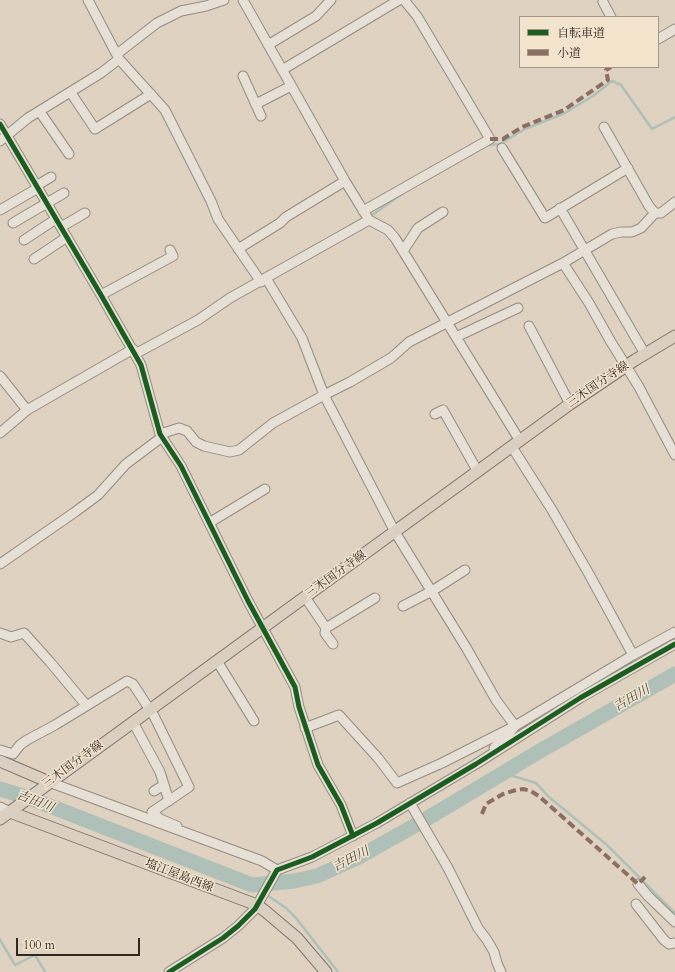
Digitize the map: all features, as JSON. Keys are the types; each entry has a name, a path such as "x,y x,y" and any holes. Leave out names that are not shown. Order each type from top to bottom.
{"main road":[{"name":"三木国分寺線","path":"0,819 7,810 48,783 150,710 570,404 675,336"},
{"path":"0,762 48,783"},
{"name":"塩江屋島西線","path":"7,810 258,903 265,911 297,938 326,972"}],"street":[{"path":"88,0 118,56 165,110 211,201 218,219 302,338 324,395 395,532 467,649 496,700 515,726"},
{"path":"3,138 28,118 71,93 101,73 118,56 157,23 181,11 206,6 224,0"},
{"path":"243,0 363,211 369,220 388,230 395,238 448,324 633,655"},
{"path":"268,45 316,16 331,0"},
{"path":"282,70 399,0"},
{"path":"363,211 490,139 417,16 404,0"},
{"path":"603,2 610,16"},
{"path":"659,38 675,29"},
{"path":"243,76 261,116"},
{"path":"256,104 291,86"},
{"path":"71,93 95,130 150,94"},
{"path":"40,112 69,154"},
{"path":"0,124 3,138 37,187 102,294 141,364 161,435 181,466 263,628 295,687 305,728 318,765 340,805 353,836"},
{"path":"604,127 649,206 655,213"},
{"path":"502,148 545,218 628,168"},
{"path":"0,210 51,177"},
{"path":"238,249 280,223 286,217 345,181"},
{"path":"13,223 64,193"},
{"path":"0,564 98,495 126,464 161,435 179,428 187,431 196,442 204,446 230,452 239,450 273,423 350,382 391,358 409,342 448,324 563,263 612,234 632,232 641,228 655,213 661,213 675,202"},
{"path":"560,208 645,354"},
{"path":"403,251 418,228 443,212"},
{"path":"24,240 85,213"},
{"path":"0,433 27,410 134,352 198,320 261,279 369,220"},
{"path":"34,259 67,237"},
{"path":"102,294 173,256 170,250"},
{"path":"563,263 589,303 625,367 639,387 675,455"},
{"path":"456,338 518,308"},
{"path":"530,326 570,404"},
{"path":"0,376 27,410"},
{"path":"435,414 443,410 478,472"},
{"path":"209,523 265,489"},
{"path":"403,606 432,591 465,570"},
{"path":"305,597 326,628 325,633 333,644"},
{"path":"326,628 375,598"},
{"path":"305,728 339,715 378,758 397,783 442,763 515,726 633,655 675,632"},
{"path":"0,633 11,637 24,633 86,705"},
{"path":"169,972 233,931 246,919 258,903 276,872 312,857 412,806 580,698 675,644"},
{"path":"217,661 254,721"},
{"path":"0,750 13,754 20,745 27,740 127,681 133,684 154,716 189,787 152,812 160,819 177,826 178,830"},
{"path":"133,722 160,772 168,800"},
{"path":"476,764 515,726"},
{"path":"48,783 262,861 276,872"},
{"path":"154,791 164,785"},
{"path":"412,806 448,868 478,928 494,952 497,963 502,972"},
{"path":"638,884 648,896 675,922"},
{"path":"648,896 634,906 664,940 669,944 675,943"}],"waterway":[{"path":"488,145 500,144 525,129 565,113 593,96 612,81 621,85 652,129 675,117"},
{"path":"372,215 402,194"},
{"path":"349,226 363,218"},
{"name":"吉田川","path":"0,789 32,799 252,885 294,881 317,876 357,858 675,674"},
{"path":"503,773 536,783 549,797 607,845 675,913"},
{"path":"252,885 286,908 296,918 338,972"},
{"path":"0,940 15,965 35,955 45,972"}],"marked path":[{"path":"490,139 503,139 522,127 564,110 608,80 606,70 609,68"},
{"path":"482,814 486,804 503,794 523,789 531,791 540,797 638,884 645,877"}],"cycle path":[{"path":"0,124 141,365 160,434 181,466 248,601 295,687 299,707 318,765 341,805 353,836"},
{"path":"169,972 223,938 238,926 255,909 277,870 312,857 377,823 476,764 580,698 675,644"}]}
